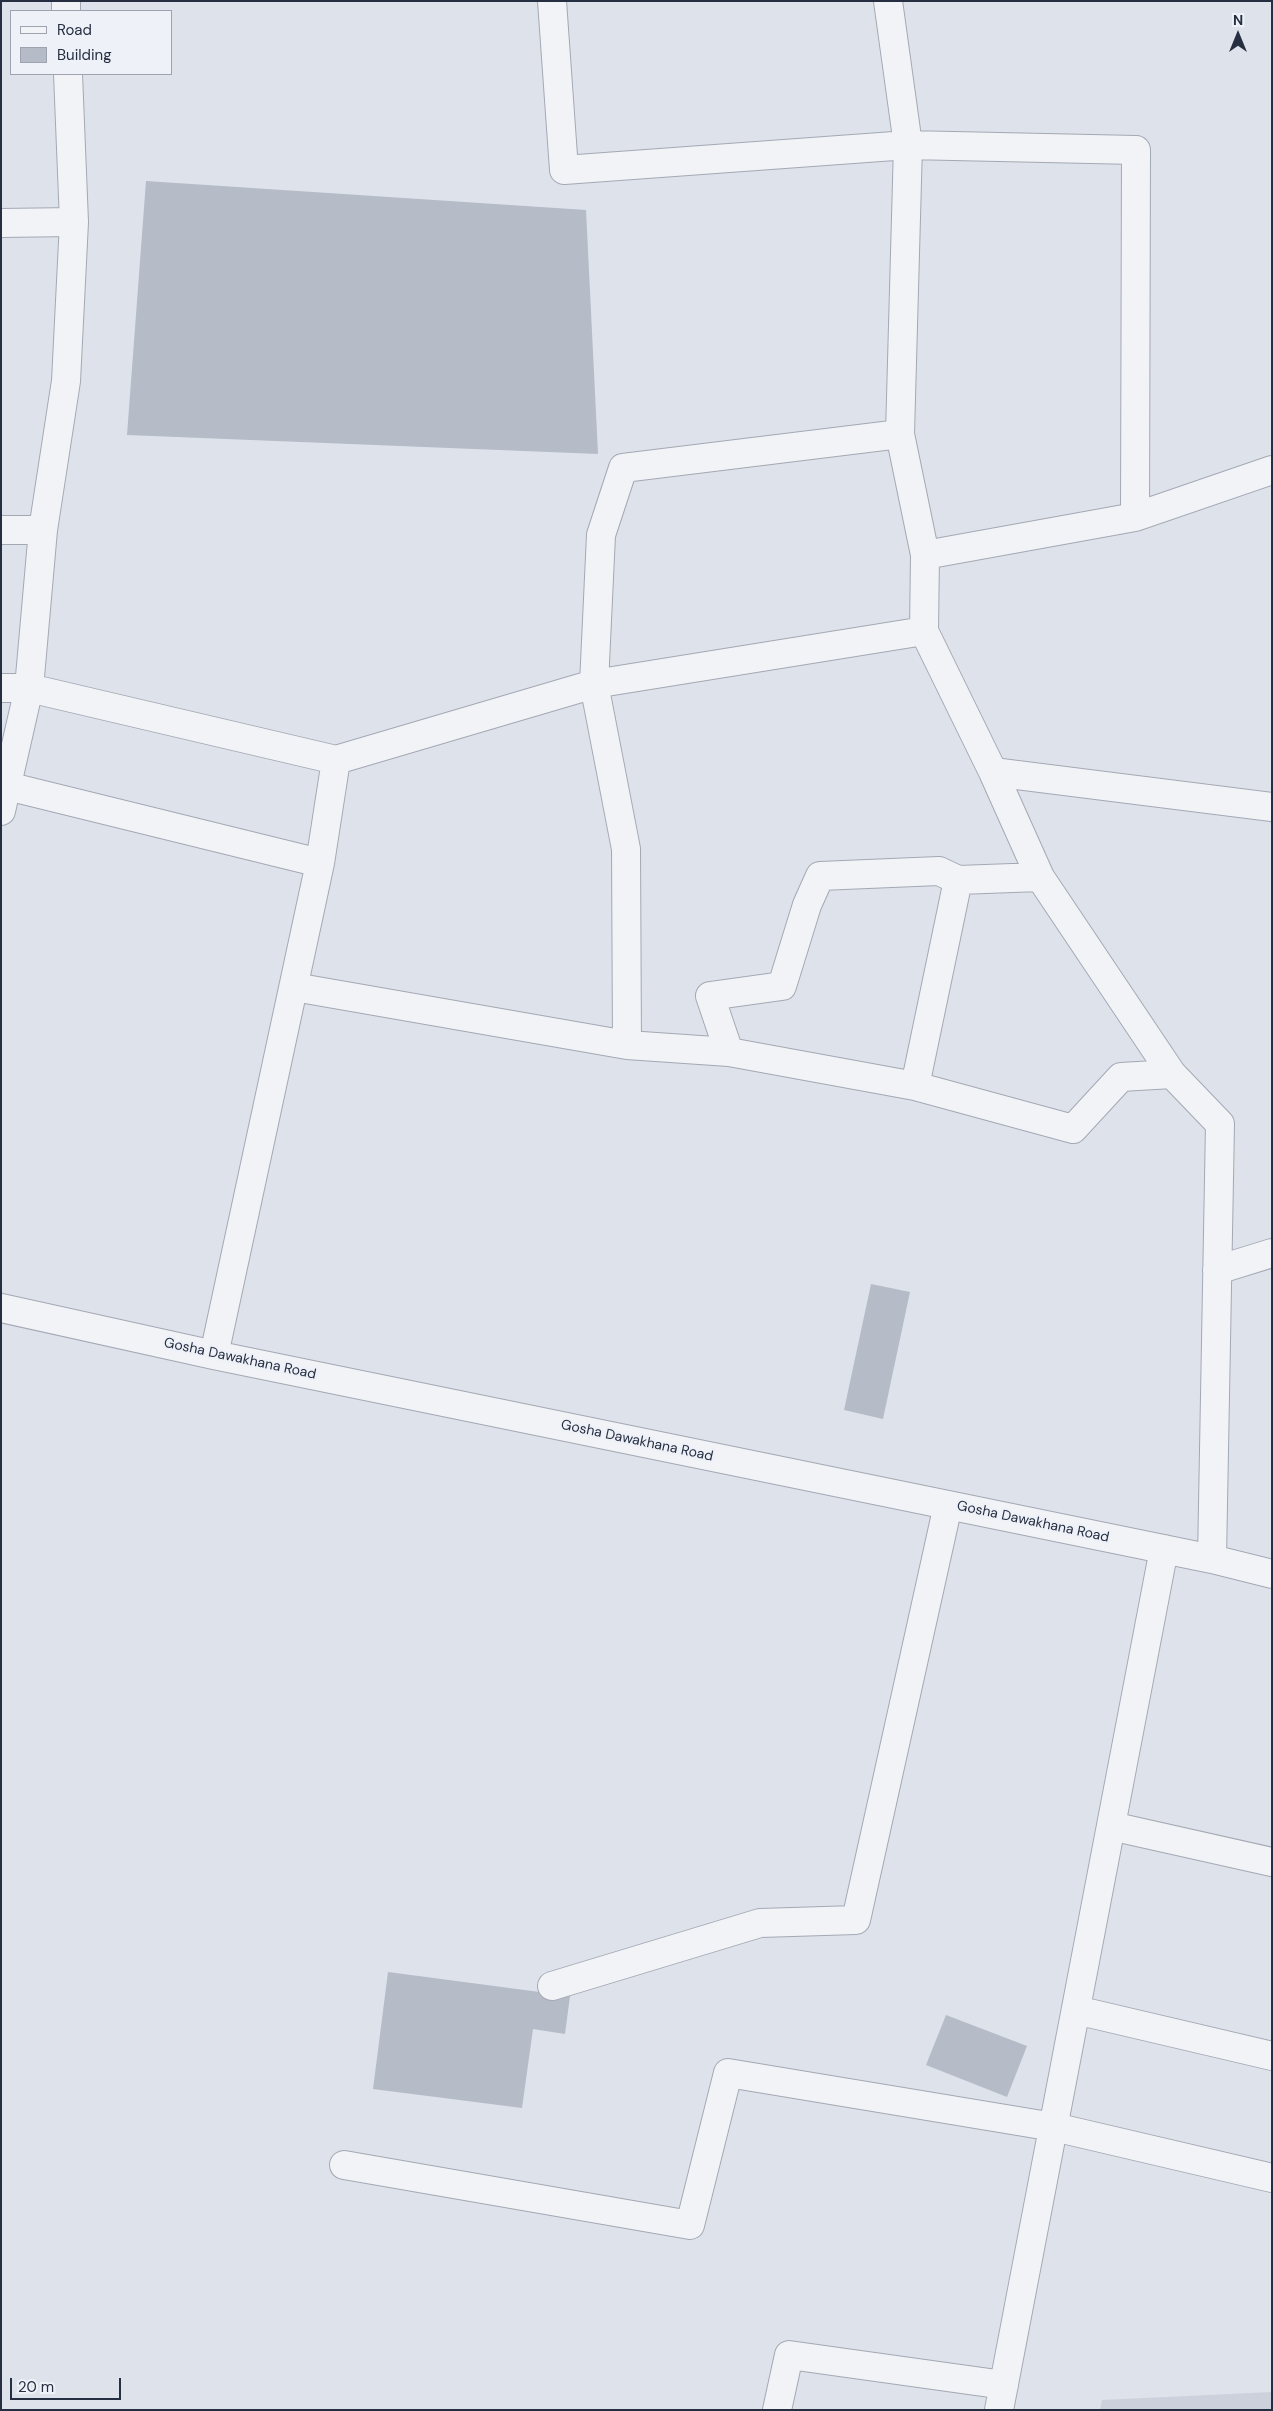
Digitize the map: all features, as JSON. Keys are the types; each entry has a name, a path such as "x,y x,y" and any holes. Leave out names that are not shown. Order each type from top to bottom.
{"street":[{"path":"552,1 564,170 908,145 1136,150 1135,517"},
{"path":"888,1 908,145 900,434 925,556 924,631 993,772 1040,878 1172,1074 1220,1124 1212,1559"},
{"path":"68,75 74,222 66,381 43,530 29,688 4,799 320,863"},
{"path":"1,223 74,222"},
{"path":"627,1045 626,849 594,684 601,534 623,468 900,434"},
{"path":"925,556 1135,517 1272,470"},
{"path":"1,530 43,530"},
{"path":"1,688 29,688 336,760 594,684 924,631"},
{"path":"214,1355 320,863 336,760"},
{"path":"993,772 1272,807"},
{"path":"729,1052 710,996 782,986 807,905 820,876 939,871 958,880 1040,878"},
{"path":"915,1086 958,880"},
{"path":"294,987 627,1045 729,1052 915,1086 1073,1129 1122,1077 1172,1074"},
{"path":"1218,1270 1272,1253"},
{"name":"Gosha Dawakhana Road","path":"1,1308 214,1355 1212,1559 1272,1574"},
{"path":"552,1986 760,1923 856,1920 948,1505"},
{"path":"777,2410 789,2355 1002,2398 1164,1549"},
{"path":"1111,1826 1272,1862"},
{"path":"1076,2010 1272,2056"},
{"path":"344,2165 690,2225 728,2073 1054,2127 1272,2178"}],"shaded area":[{"path":"1272,2392 1272,2410 1100,2410 1102,2400"}],"building":[{"path":"146,181 586,210 598,454 127,435"},
{"path":"871,1284 910,1292 883,1419 844,1410"},
{"path":"388,1972 570,1996 565,2034 533,2029 522,2108 373,2089"},
{"path":"946,2015 1027,2046 1007,2097 926,2065"}]}
